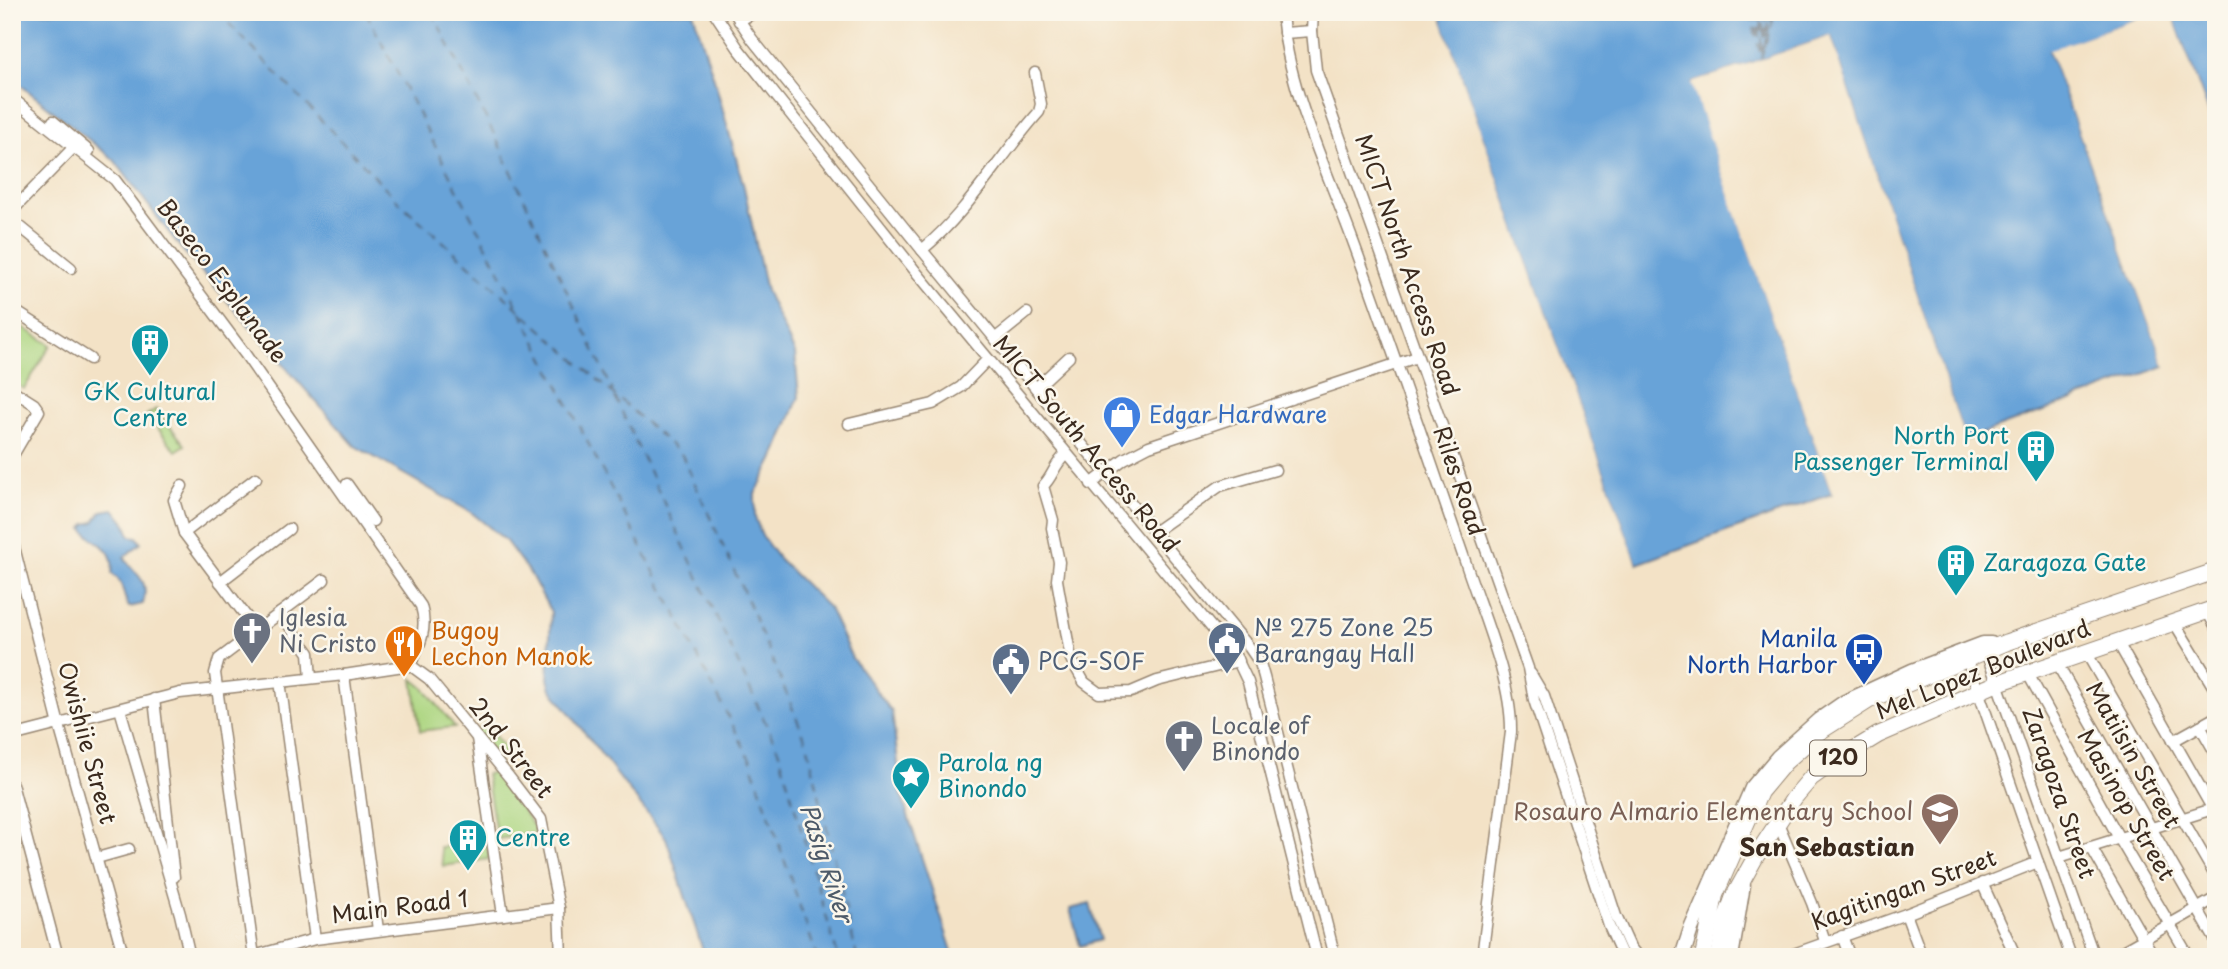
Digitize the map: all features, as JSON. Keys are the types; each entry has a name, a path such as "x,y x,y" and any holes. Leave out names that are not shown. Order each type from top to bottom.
{"highway":[{"name":"Mel Lopez Boulevard","path":"1712,949 1715,895 1760,792 1785,762 1819,732 1871,699 1965,655 2216,571"},
{"name":"Mel Lopez Boulevard","path":"1712,949 1734,896 1794,797 1811,778 1853,748 1998,683 2211,610"}],"main road":[{"name":"Mel Lopez Boulevard","path":"1682,957 1691,929 1752,788 1778,757 1819,720 1845,702 1912,671 1965,655"},
{"name":"Mel Lopez Boulevard","path":"1731,957 1744,880"}],"street":[{"name":"MICT South Access Road","path":"714,12 738,48 991,363 1239,661 1248,682 1317,957"},
{"path":"737,17 755,12"},
{"name":"Riles Road","path":"1282,12 1287,54 1297,89 1397,364 1479,604 1511,710 1511,732 1482,957"},
{"name":"MICT North Access Road","path":"1313,12 1316,70 1528,668 1534,700 1609,926 1623,957"},
{"name":"MICT South Access Road","path":"737,17 922,250 1249,647 1259,663 1335,957"},
{"path":"1284,33 1312,31"},
{"path":"922,250 939,237 958,216 1039,112 1041,104 1035,74"},
{"name":"Baseco Esplanade","path":"12,89 112,171 265,372 373,521"},
{"path":"12,98 108,174 122,190 245,354 414,593 425,618 424,631 410,665 180,693 12,736"},
{"path":"12,211 73,148"},
{"path":"856,196 869,184"},
{"path":"12,220 71,268"},
{"path":"12,309 90,359"},
{"path":"996,338 1027,313"},
{"path":"849,424 933,404 961,387 991,363 1009,355"},
{"path":"1036,388 1069,357"},
{"path":"1091,484 1124,459 1149,446 1417,357"},
{"path":"12,390 34,404 39,411 12,457"},
{"path":"1066,454 1055,465 1051,479 1043,486 1053,520 1052,528 1059,562 1057,580 1071,659 1084,682 1099,693 1131,692 1157,681 1239,661"},
{"path":"1154,532 1220,486 1275,470"},
{"path":"184,533 256,478"},
{"path":"182,486 174,500 184,533 257,631"},
{"path":"220,582 289,529"},
{"name":"Owishiie Street","path":"12,539 59,725 124,957"},
{"path":"252,956 215,673 219,659 324,580"},
{"path":"2211,610 2216,627"},
{"path":"280,613 309,653 312,678"},
{"path":"2174,622 2216,691"},
{"path":"2059,858 2215,810 2117,641"},
{"name":"Zaragoza Street","path":"1985,647 2094,957"},
{"path":"2086,652 2216,877"},
{"name":"Zaragoza Street","path":"1965,655 2071,957"},
{"name":"Matiisin Street","path":"2056,662 2216,942"},
{"name":"2nd Street","path":"410,665 429,679 541,819 559,908 561,957"},
{"name":"MICT North Access Road","path":"1528,668 1545,696 1616,916 1630,947 1638,957"},
{"name":"Masinop Street","path":"2027,672 2189,957"},
{"path":"344,675 378,930"},
{"path":"280,681 315,939"},
{"path":"154,699 180,914"},
{"path":"120,709 190,957"},
{"path":"2174,741 2216,717"},
{"path":"2200,726 2216,754"},
{"path":"477,738 503,915"},
{"path":"12,784 14,802 58,957"},
{"path":"1778,823 1825,941"},
{"path":"2091,847 2154,957"},
{"path":"97,858 130,849"},
{"name":"Kagitingan Street","path":"1785,957 1906,914 2038,862"},
{"path":"1982,883 2016,957"},
{"path":"2112,957 2216,898"},
{"name":"Main Road 1","path":"252,956 315,939 559,908"},
{"path":"1906,914 1922,957"},
{"path":"1842,936 1850,957"}],"green space":[{"path":"12,320 51,345 24,389 12,382"},
{"path":"156,409 185,445 176,451 147,415"},
{"path":"413,679 423,687 455,727 420,731"},
{"path":"485,724 507,751 495,761 472,735"},
{"path":"497,772 538,833 497,839 486,774"},
{"path":"487,841 489,859 443,866 440,847"}],"water":[{"name":"Pasig River","path":"12,12 693,12 744,187 766,291 795,353 799,397 773,460 755,494 755,517 762,536 778,558 829,608 852,658 892,712 902,797 954,957 705,957 666,838 551,689 548,679 551,612 531,575 505,540 472,513 355,446 180,247 114,160 12,78"},
{"path":"1439,12 2156,12 2049,51 2165,366 1965,440 1831,36 1692,83 1832,494 1637,564"},
{"path":"2171,12 2216,12 2216,132"},
{"path":"114,509 126,524 130,536 137,537 141,543 124,557 141,578 145,589 143,604 129,607 121,585 112,574 108,552 83,529 86,524 94,522 102,511"},
{"path":"1090,904 1100,940 1080,946 1070,909"}],"pier":[{"path":"1436,12 1439,12 1637,564 1634,566 1510,224"},
{"path":"2156,12 2160,13 2053,52 2168,364 2165,366 2049,50"},
{"path":"2168,12 2171,12 2216,135 2212,133"},
{"path":"1831,36 1965,440 1962,441 1828,40 1696,85 1835,493 1832,494 1691,83"}],"ferry route":[{"path":"218,12 401,204 682,455 746,597 807,743 857,957"},
{"path":"366,12 518,307"},
{"path":"432,12 496,138 613,391"},
{"path":"1750,12 1761,57"},
{"path":"1752,12 1755,26"},
{"path":"1753,12 1759,42"},
{"path":"1755,12 1758,30"},
{"path":"1757,12 1761,50"},
{"path":"1759,12 1760,33"},
{"path":"1761,12 1761,47"},
{"path":"1763,33 1764,12"},
{"path":"1762,54 1766,12"},
{"path":"1765,37 1768,12"},
{"path":"1764,47 1771,12"},
{"path":"1767,37 1773,12"},
{"path":"1761,58 1776,12"},
{"path":"521,312 751,761 817,957"},
{"path":"615,397 779,752 838,957"}],"place":[{"name":"GK Cultural Centre","path":"150,377"},
{"name":"Edgar Hardware","path":"1122,449"},
{"name":"North Port Passenger Terminal","path":"2036,483"},
{"name":"Zaragoza Gate","path":"1956,597"},
{"name":"Iglesia Ni Cristo","path":"252,665"},
{"name":"№ 275 Zone 25 Barangay Hall","path":"1227,675"},
{"name":"Bugoy Lechon Manok","path":"404,678"},
{"name":"Manila North Harbor","path":"1864,686"},
{"name":"PCG-SOF","path":"1011,696"},
{"name":"Locale of Binondo","path":"1184,773"},
{"name":"Parola ng Binondo","path":"911,810"},
{"name":"Rosauro Almario Elementary School","path":"1940,846"},
{"name":"Centre","path":"468,872"}],"district":[{"name":"San Sebastian","path":"1827,848"}]}
